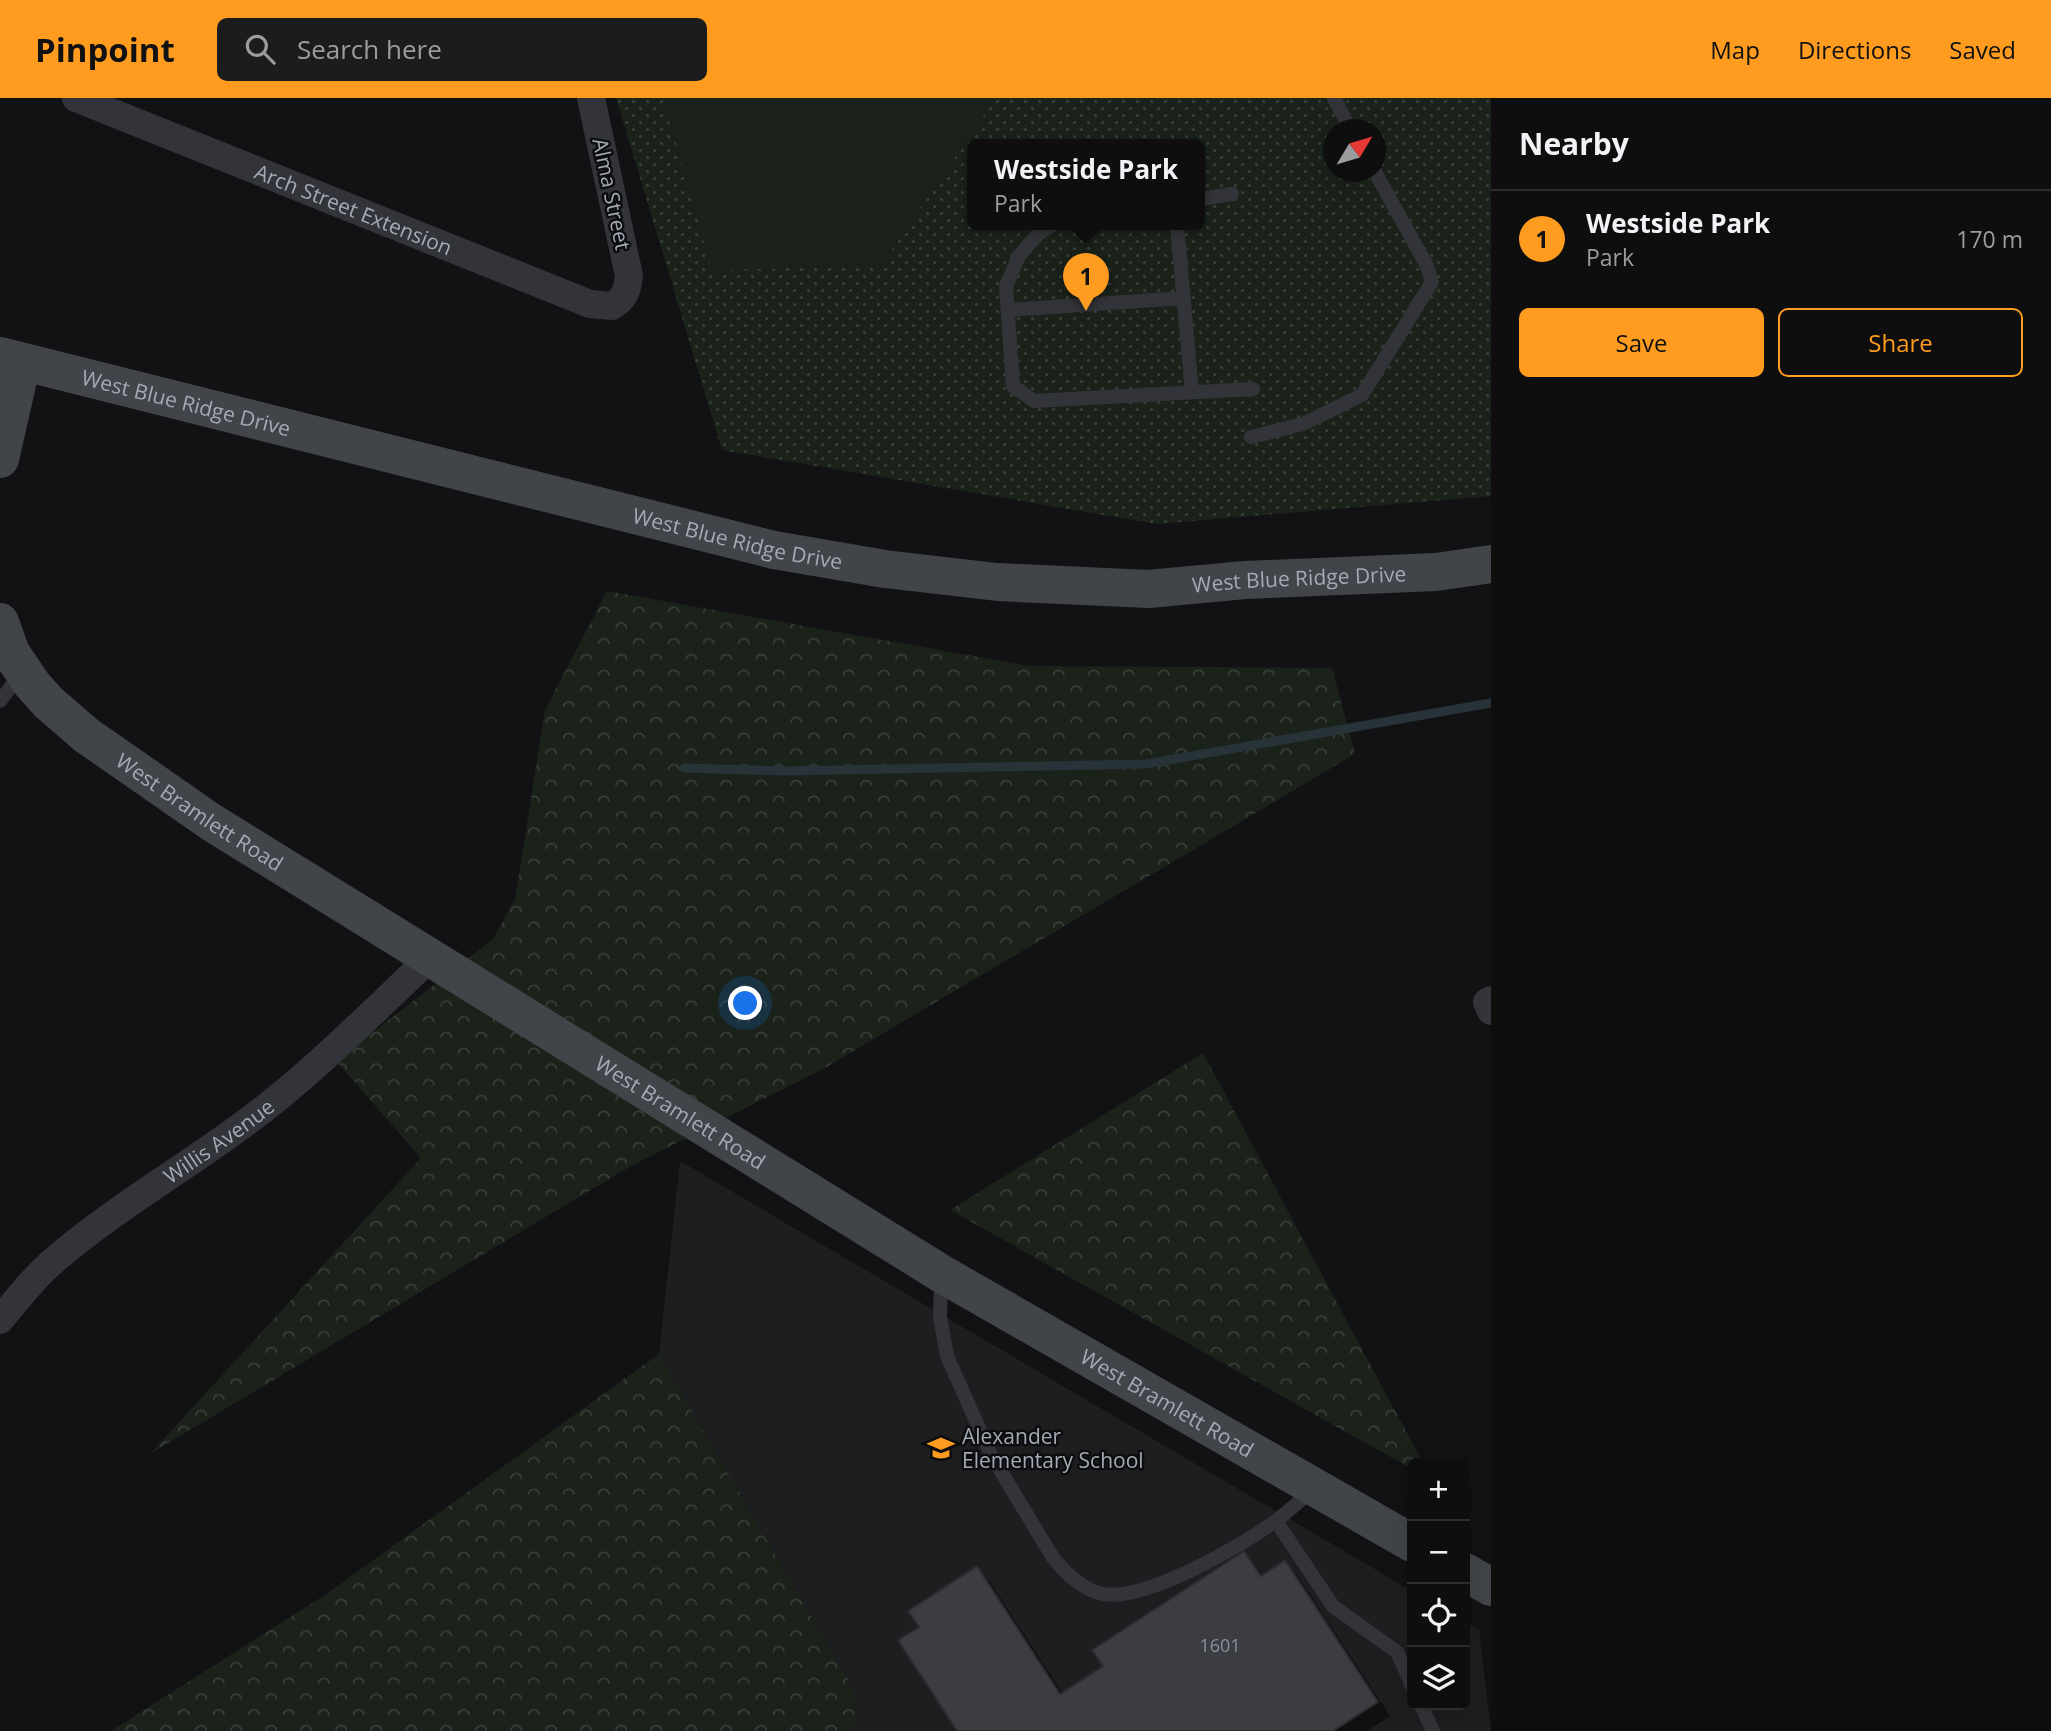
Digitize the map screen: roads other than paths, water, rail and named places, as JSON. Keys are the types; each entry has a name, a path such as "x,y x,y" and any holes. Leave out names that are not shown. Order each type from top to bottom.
{"street":[{"name":"Arch Street Extension","path":"76,98 590,304 612,306 621,300 627,291"},
{"name":"Alma Street","path":"591,98 629,276 627,291"},
{"path":"0,459 11,359"},
{"name":"West Blue Ridge Drive","path":"11,359 774,550 885,569 997,582 1147,589 1245,580 1436,572 1491,564"},
{"name":"West Bramlett Road","path":"0,622 11,653 48,702 86,736 211,822 942,1274 1407,1540"},
{"name":"Willis Avenue","path":"0,1320 56,1258 246,1123 312,1068 431,957"},
{"path":"1470,1575 1491,1587"}],"lane":[{"path":"1334,98 1345,119"},
{"path":"1251,437 1303,424 1362,395 1432,282 1426,264 1381,182"},
{"path":"1205,198 1232,194"},
{"path":"1044,230 1019,256 1006,286 1013,386 1034,401 1253,389"},
{"path":"1177,230 1192,392"},
{"path":"1008,310 1184,298"},
{"path":"0,701 23,671"},
{"path":"942,1274 940,1317 947,1356 991,1455 1052,1556 1063,1570 1099,1594 1114,1595 1140,1590 1191,1572 1276,1521 1315,1489"},
{"path":"1276,1521 1333,1606 1397,1651 1407,1674"},
{"path":"1423,1710 1433,1731"}],"waterway":[{"path":"684,768 785,771 1146,764 1491,703"}],"place":[{"name":"Westside Park","path":"1086,311"},
{"name":"Alexander Elementary School","path":"941,1448"}]}
